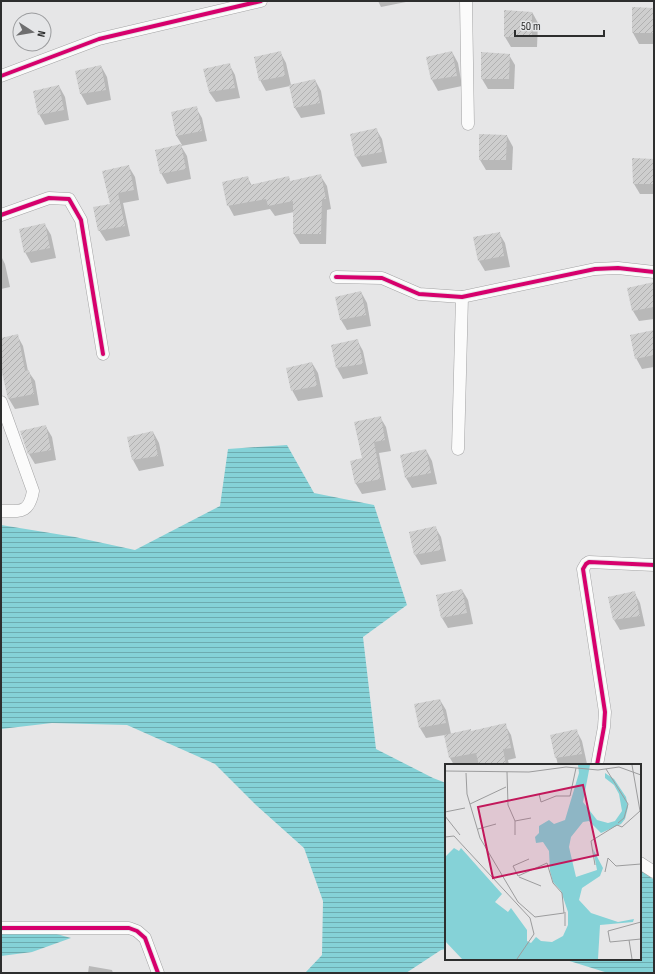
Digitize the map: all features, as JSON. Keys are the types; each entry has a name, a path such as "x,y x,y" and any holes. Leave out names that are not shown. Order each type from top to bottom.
{"street":[{"path":"1,76 99,39 261,1"},
{"path":"466,1 468,124"},
{"path":"1,215 50,198 69,199 81,220 103,354"},
{"path":"336,277 382,278 419,294 462,297 595,269 618,268 654,272"},
{"path":"458,449 462,297"},
{"path":"1,402 33,491 27,507 21,511 1,511"},
{"path":"597,764 604,727 605,712 583,569 589,562 654,565"},
{"path":"641,864 654,872"},
{"path":"1,928 129,928 137,931 145,938 158,973"}],"water":[{"path":"287,445 314,493 374,505 407,605 363,637 376,749 445,783 445,949 441,950 406,973 305,973 322,955 323,901 304,848 256,805 215,764 127,725 52,723 1,729 1,525 75,537 135,550 220,506 228,449"},
{"path":"641,870 654,880 654,973 608,973 566,960 641,960"},
{"path":"1,929 39,929 71,938 32,952 1,956"}],"building":[{"path":"632,7 654,8 654,33 632,33"},
{"path":"504,10 532,12 532,37 504,37"},
{"path":"281,51 285,76 259,81 254,57"},
{"path":"452,51 457,76 431,80 426,57"},
{"path":"481,52 510,54 509,79 481,79"},
{"path":"230,63 235,88 209,92 203,69"},
{"path":"101,65 106,90 80,94 75,71"},
{"path":"315,79 320,103 294,108 289,85"},
{"path":"59,85 64,110 38,115 33,91"},
{"path":"197,106 202,131 176,136 171,112"},
{"path":"377,128 382,152 355,157 350,134"},
{"path":"479,134 507,135 506,160 479,160"},
{"path":"181,144 186,169 160,174 155,150"},
{"path":"632,158 654,159 654,184 633,184"},
{"path":"129,165 134,190 118,193 125,226 98,231 93,207 110,204 102,171"},
{"path":"321,174 326,199 322,199 321,234 293,234 293,201 268,206 266,199 227,206 222,182 248,176 250,185 289,176 290,181"},
{"path":"45,223 50,248 24,253 19,229"},
{"path":"500,232 504,256 478,261 473,237"},
{"path":"654,282 654,307 632,311 627,288"},
{"path":"361,291 366,315 340,320 335,297"},
{"path":"654,330 654,355 635,359 630,335"},
{"path":"18,334 25,371 29,370 34,394 8,399 1,368 1,338"},
{"path":"358,339 363,364 336,368 331,345"},
{"path":"312,362 317,386 291,391 286,368"},
{"path":"381,416 385,440 374,442 381,479 355,484 350,461 362,458 354,422"},
{"path":"46,425 51,450 28,454 20,431"},
{"path":"153,431 158,456 132,460 127,437"},
{"path":"426,449 431,473 405,478 400,455"},
{"path":"436,526 441,550 414,555 409,532"},
{"path":"462,589 467,613 441,618 436,595"},
{"path":"635,591 640,616 613,620 608,597"},
{"path":"440,699 446,723 419,728 414,704"},
{"path":"506,723 511,748 503,749 506,764 479,764 476,753 449,758 444,735 471,729 471,731"},
{"path":"577,729 582,754 555,758 550,735"}],"cycle path":[{"path":"1,76 99,39 261,1"},
{"path":"1,215 49,198 69,199 81,220 103,354"},
{"path":"336,277 382,278 419,294 462,297 595,269 618,268 654,272"},
{"path":"597,764 604,727 605,712 583,569 589,562 654,565"},
{"path":"1,928 129,928 137,931 145,938 158,973"}]}
